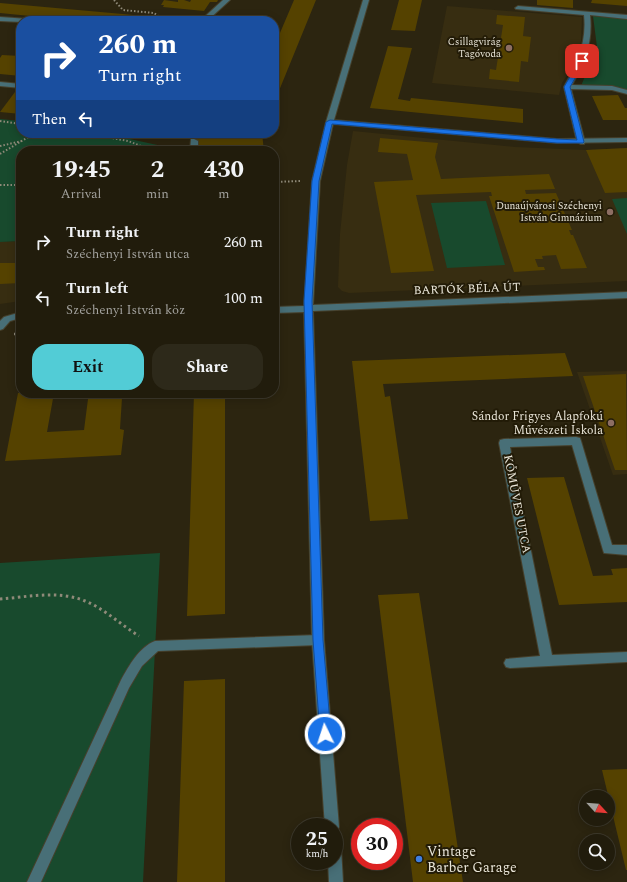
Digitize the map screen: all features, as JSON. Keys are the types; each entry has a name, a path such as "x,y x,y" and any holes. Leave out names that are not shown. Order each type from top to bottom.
{"street":[{"path":"209,16 227,0"},
{"path":"331,818 318,640 308,307 316,181 330,122 366,0"},
{"path":"518,8 627,16"},
{"path":"581,142 567,87 586,53 588,39 587,13"},
{"path":"0,18 16,20"},
{"path":"0,84 16,86"},
{"path":"567,87 612,88 627,92"},
{"path":"330,122 549,141 581,142 627,140"},
{"path":"194,141 194,146"},
{"name":"BARTÓK BÉLA ÚT","path":"279,310 308,307 626,298"},
{"path":"0,316 16,314"},
{"path":"0,327 7,319 16,316"},
{"name":"KŐMŰVES UTCA","path":"547,661 504,443 576,441 608,550 627,550"},
{"path":"34,882 125,684 138,662 155,646 318,640"},
{"path":"510,663 627,657"},
{"path":"335,870 336,882"}],"path":[{"path":"114,0 123,10 154,13 158,16"},
{"path":"0,121 16,123"},
{"path":"0,154 29,138"},
{"path":"112,138 128,141 141,146"},
{"path":"0,146 26,140"},
{"path":"279,182 316,181"},
{"path":"0,185 16,185"},
{"path":"0,599 53,596 76,598 95,606 155,646"}],"shaded area":[{"name":"Csillagvirág Tagóvoda","path":"447,6 582,17 579,51 574,65 562,83 559,95 432,83"},
{"path":"353,131 515,147 586,150 627,148 627,281 349,293 342,291 338,287 340,234 347,165"},
{"path":"16,241 16,302 0,304 0,242"},
{"name":"Sándor Frigyes Alapfokú Művészeti Iskola","path":"627,371 627,474 613,475 577,372"}],"green space":[{"path":"593,16 627,19 627,90 614,87 581,86 597,47"},
{"path":"0,119 16,121 16,138 125,138 162,146 16,146 16,241 0,242"},
{"path":"627,198 627,234 612,199"},
{"path":"486,201 505,265 447,268 431,203"},
{"path":"160,553 143,882 0,882 0,563"}],"building":[{"path":"164,0 178,2 178,0 184,0 190,2 191,0 218,0 217,2 210,2 204,11 163,7 164,5 161,5"},
{"path":"294,0 316,0 279,91 279,35"},
{"path":"399,0 422,0 415,31 391,30"},
{"path":"537,0 573,0 573,8 537,5"},
{"path":"592,0 627,0 627,6 591,3"},
{"path":"0,3 145,16 30,16 0,13"},
{"name":"Csillagvirág Tagóvoda","path":"497,15 525,17 523,36 531,37 528,62 521,61 519,82 489,79 490,69 496,70 503,25 496,24"},
{"path":"388,46 412,48 398,99 410,101 411,98 523,109 523,123 370,108"},
{"path":"2,55 16,56 16,76 0,74 0,58"},
{"path":"15,92 16,92 16,114 0,112"},
{"path":"618,95 625,108 627,108 627,120 603,120 592,96"},
{"path":"196,138 263,138 263,146 196,146"},
{"path":"380,138 438,143 435,157 441,179 549,174 555,189 525,190 526,194 556,193 572,230 569,230 571,235 573,235 587,268 561,269 556,255 542,256 543,259 535,259 538,267 544,267 545,270 514,272 489,196 492,196 491,192 416,195 434,271 391,273 374,182 413,180 407,154 378,152"},
{"path":"627,148 627,192 605,193 586,150"},
{"path":"0,263 16,263 16,283 0,284"},
{"path":"565,353 573,376 383,384 385,397 390,396 408,519 370,521 352,361"},
{"name":"Sándor Frigyes Alapfokú Művészeti Iskola","path":"626,374 627,470 615,470 583,376"},
{"path":"17,398 53,398 47,432 84,430 88,399 122,398 120,429 124,430 121,455 5,461"},
{"path":"194,398 225,398 225,614 187,616"},
{"path":"564,477 593,576 613,575 611,569 627,568 627,602 559,605 527,478"},
{"path":"419,593 463,882 413,882 378,595"},
{"path":"225,679 225,882 177,882 184,681"},
{"path":"627,769 627,870 615,824 615,790 607,790 602,770"}],"place":[{"name":"Csillagvirág Tagóvoda","path":"509,48"},
{"name":"Dunaújvárosi Széchenyi István Gimnázium","path":"610,212"},
{"name":"Sándor Frigyes Alapfokú Művészeti Iskola","path":"611,423"},
{"name":"Vintage Barber Garage","path":"419,859"}],"route":[{"path":"325,734 318,640 308,301 316,181 330,122 352,125 581,142 567,87 582,61"}]}
